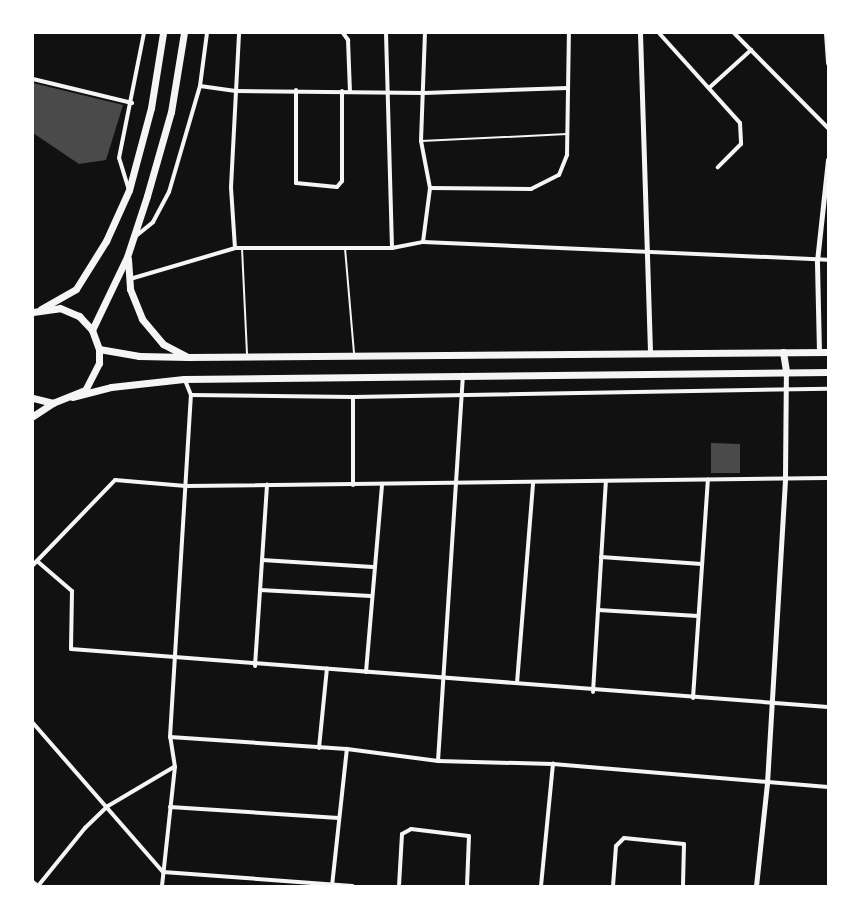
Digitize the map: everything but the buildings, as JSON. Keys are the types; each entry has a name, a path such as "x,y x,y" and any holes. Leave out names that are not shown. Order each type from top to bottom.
{"highway":[{"path":"33,312 76,289 106,241 129,190 151,108 163,33"},
{"path":"92,330 128,257 171,111 184,33"},
{"path":"128,257 129,280 142,320 163,344 188,357"},
{"path":"41,309 60,308 79,316 92,330 99,349 94,378 72,397"},
{"path":"99,349 139,356 188,357 828,352"},
{"path":"783,352 786,372"},
{"path":"33,417 53,403 111,387 184,379 463,374 828,372"},
{"path":"33,398 53,403"}],"street":[{"path":"129,190 119,158 132,103 144,33"},
{"path":"133,238 153,222 169,192 200,86 207,33"},
{"path":"235,248 231,187 239,33"},
{"path":"344,33 348,40 350,91"},
{"path":"386,33 392,248"},
{"path":"423,242 430,188 421,141 425,33"},
{"path":"430,188 531,189 550,182 564,165 567,134 569,33"},
{"path":"640,33 650,353"},
{"path":"659,33 740,123 743,134 741,144 718,167"},
{"path":"734,33 828,128"},
{"path":"826,33 828,63"},
{"path":"709,88 751,50"},
{"path":"33,79 132,103"},
{"path":"200,86 236,91 423,93 568,88"},
{"path":"296,90 296,183 337,188 342,181 342,91"},
{"path":"819,352 818,261 828,160"},
{"path":"129,280 235,248 392,248 423,242 647,255 828,260"},
{"path":"756,886 767,783 772,704 785,477 786,372"},
{"path":"438,761 458,483 463,374"},
{"path":"162,886 175,767 170,737 191,395 184,379"},
{"path":"191,395 463,396 828,389"},
{"path":"353,397 353,485"},
{"path":"33,565 115,480 186,486 533,484 785,477 828,478"},
{"path":"693,698 708,480"},
{"path":"593,692 606,482"},
{"path":"255,666 267,484"},
{"path":"366,672 373,567 382,484"},
{"path":"517,683 533,484"},
{"path":"601,557 702,564"},
{"path":"262,560 373,567"},
{"path":"37,561 72,591 71,649 255,666 327,668 443,680 517,683 593,692 828,707"},
{"path":"260,590 371,596"},
{"path":"598,609 698,616"},
{"path":"319,748 327,668"},
{"path":"33,723 163,872 352,886"},
{"path":"170,737 347,749 438,761 553,764 828,787"},
{"path":"333,885 347,749"},
{"path":"541,886 553,764"},
{"path":"33,882 38,886 85,828 108,807 175,767"},
{"path":"170,807 339,818"},
{"path":"399,886 402,834 411,830 470,836 467,886"},
{"path":"613,886 615,846 624,838 684,844 683,886"}],"lane":[{"path":"421,141 567,134"},
{"path":"242,248 247,356"},
{"path":"345,248 354,356"}]}
